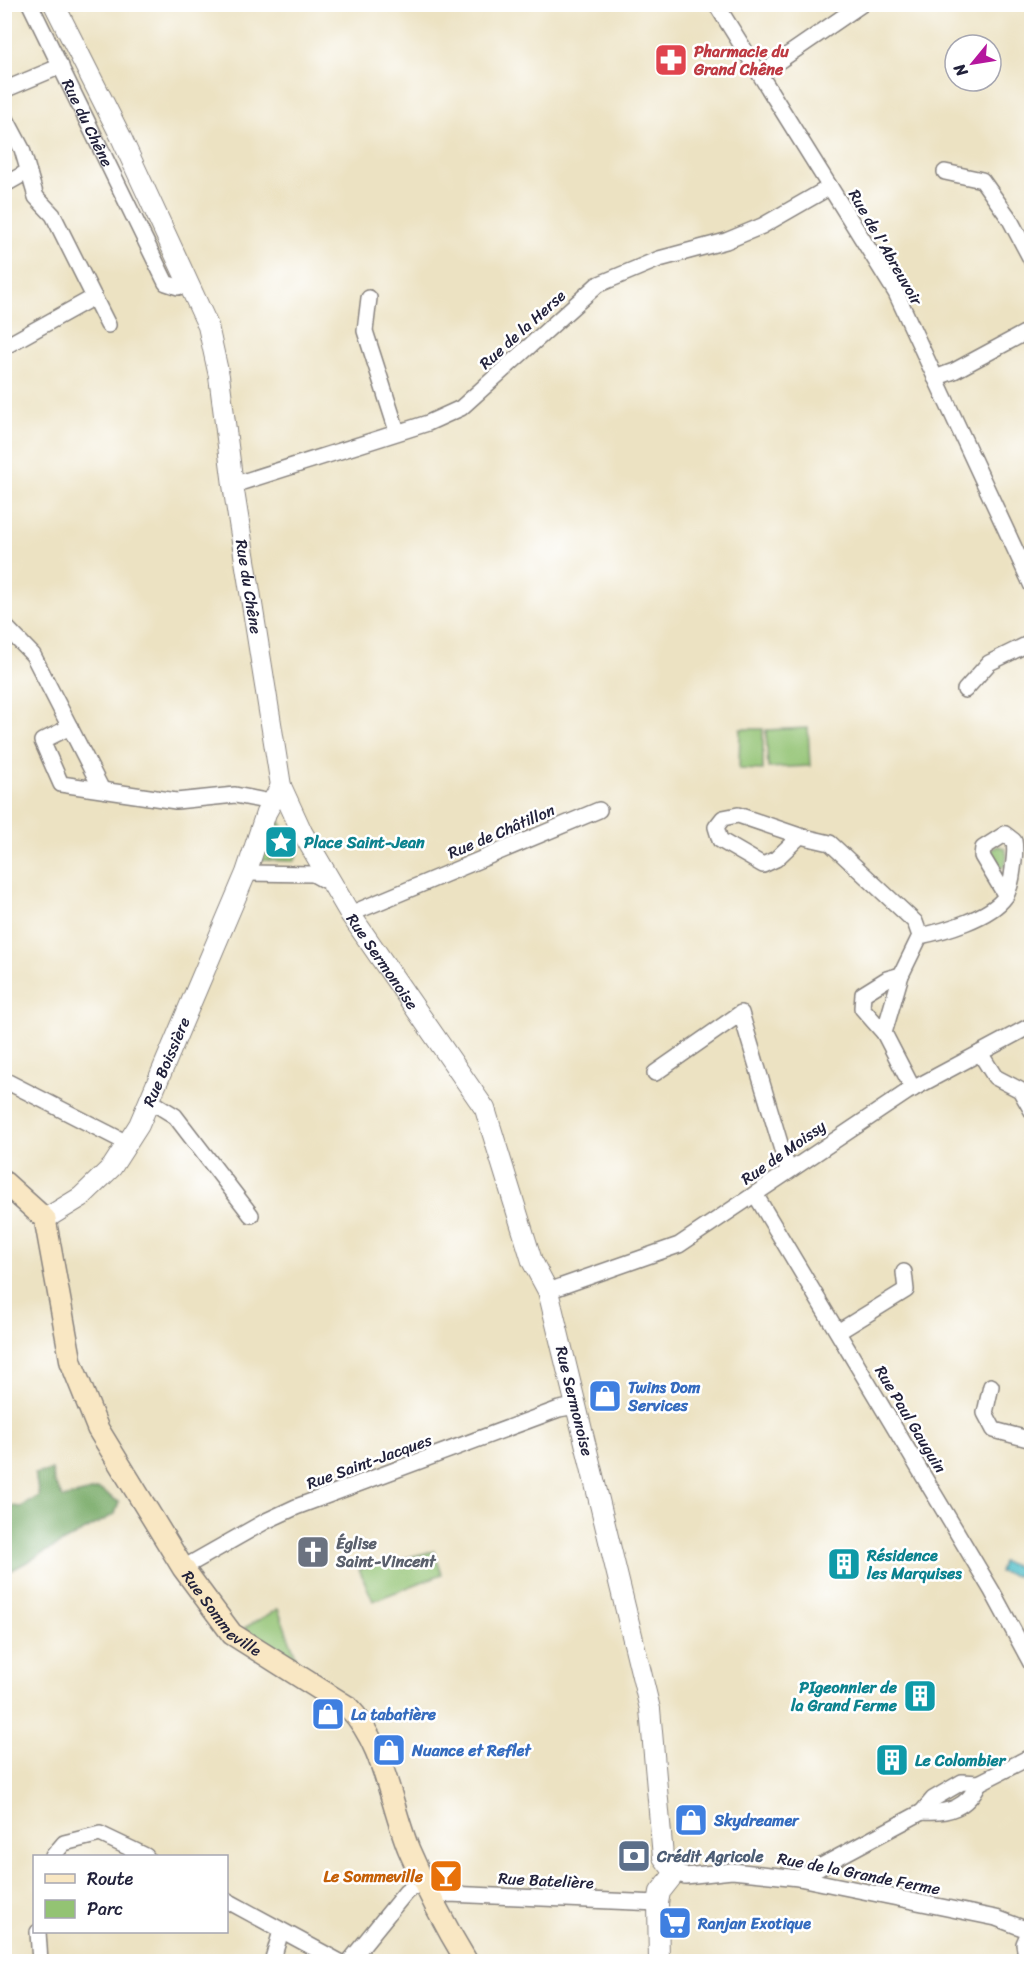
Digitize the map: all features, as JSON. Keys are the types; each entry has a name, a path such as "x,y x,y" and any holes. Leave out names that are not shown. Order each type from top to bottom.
{"main road":[{"path":"4,1182 45,1220"},
{"name":"Rue Sommeville","path":"45,1220 71,1362 98,1429 183,1568 232,1634 348,1707 356,1715 368,1734 409,1850 467,1962"}],"street":[{"name":"Rue du Chêne","path":"30,4 166,283 178,287 189,282"},
{"name":"Rue du Chêne","path":"54,4 105,105 208,326 219,376 276,794 331,884"},
{"name":"Rue de l'Abreuvoir","path":"716,4 896,293 1032,586"},
{"path":"760,74 862,4"},
{"path":"4,90 61,66"},
{"path":"4,115 22,149 36,197 53,215 108,325"},
{"path":"4,185 27,172"},
{"path":"945,172 982,180 1009,218 1032,261"},
{"name":"Rue de la Herse","path":"233,485 428,423 460,408 597,285 659,259 744,233 830,187"},
{"path":"4,347 94,297"},
{"path":"369,298 365,331 397,431"},
{"path":"935,378 954,371 1032,330"},
{"path":"4,625 33,655 101,788"},
{"path":"965,690 989,663 1032,642"},
{"path":"70,728 42,741 62,784 176,801 235,795 276,794"},
{"name":"Rue Boissière","path":"45,1220 81,1197 112,1167 127,1143 149,1100 246,873 276,794"},
{"name":"Rue de Châtillon","path":"350,914 599,810"},
{"path":"800,836 776,859 763,865 720,840 717,827 723,818 738,815 800,836 830,843 915,922 920,936 901,975 884,1033"},
{"path":"246,873 313,874 331,884"},
{"name":"Rue Sermonoise","path":"331,884 485,1109 532,1261 548,1291 650,1709 663,1857 675,1873"},
{"path":"920,936 956,928 997,904 1006,896"},
{"path":"901,975 887,979 863,994 862,1008 884,1033 913,1089"},
{"path":"655,1073 741,1013 788,1170"},
{"name":"Rue de Moissy","path":"548,1291 679,1245 788,1170 913,1089 1032,1025"},
{"path":"980,1053 995,1077 1020,1089 1032,1111"},
{"path":"4,1080 127,1143"},
{"path":"149,1100 175,1116 251,1215"},
{"name":"Rue Paul Gauguin","path":"755,1194 992,1591 1032,1665"},
{"path":"838,1332 906,1290 904,1272"},
{"path":"991,1386 985,1413 994,1430 1032,1440"},
{"name":"Rue Saint-Jacques","path":"183,1568 266,1521 296,1507 548,1413 568,1406 576,1406"},
{"path":"799,1878 922,1812 933,1799 962,1782 979,1783 1032,1756"},
{"path":"55,1855 64,1844 100,1834 142,1855"},
{"name":"Rue de la Grande Ferme","path":"675,1873 685,1876 732,1871 799,1878 1030,1927"},
{"path":"659,1962 658,1903 660,1892 675,1873"},
{"path":"349,1962 406,1892 429,1888"},
{"name":"Rue Batelière","path":"429,1888 449,1894 658,1903"},
{"path":"228,1901 340,1962"},
{"path":"1027,1962 1024,1944 1030,1927"},
{"path":"272,1962 281,1931"},
{"path":"38,1933 40,1962"}],"green space":[{"path":"808,728 810,766 768,768 766,730"},
{"path":"740,729 763,729 763,770 739,769"},
{"path":"273,821 280,822 298,853 294,861 258,860"},
{"path":"998,846 1005,848 1007,856 1005,866 998,869 990,858 992,849"},
{"path":"52,1470 54,1482 63,1498 99,1489 119,1502 115,1514 5,1574 5,1505 21,1507 39,1496 35,1474"},
{"path":"434,1551 442,1574 373,1601 359,1569"},
{"path":"278,1609 299,1665 244,1628"}],"water":[{"path":"1002,1562 1020,1567 1018,1576 999,1572"}],"place":[{"name":"Pharmacie du Grand Chêne","path":"671,60"},
{"name":"Place Saint-Jean","path":"281,842"},
{"name":"Twins Dom Services","path":"605,1396"},
{"name":"Église Saint-Vincent","path":"313,1552"},
{"name":"Résidence les Marquises","path":"844,1564"},
{"name":"PIgeonnier de la Grand Ferme","path":"920,1696"},
{"name":"La tabatière","path":"328,1714"},
{"name":"Nuance et Reflet","path":"389,1750"},
{"name":"Le Colombier","path":"892,1760"},
{"name":"Skydreamer","path":"691,1820"},
{"name":"Crédit Agricole","path":"634,1856"},
{"name":"Le Sommeville","path":"446,1876"},
{"name":"Ranjan Exotique","path":"675,1923"}]}
